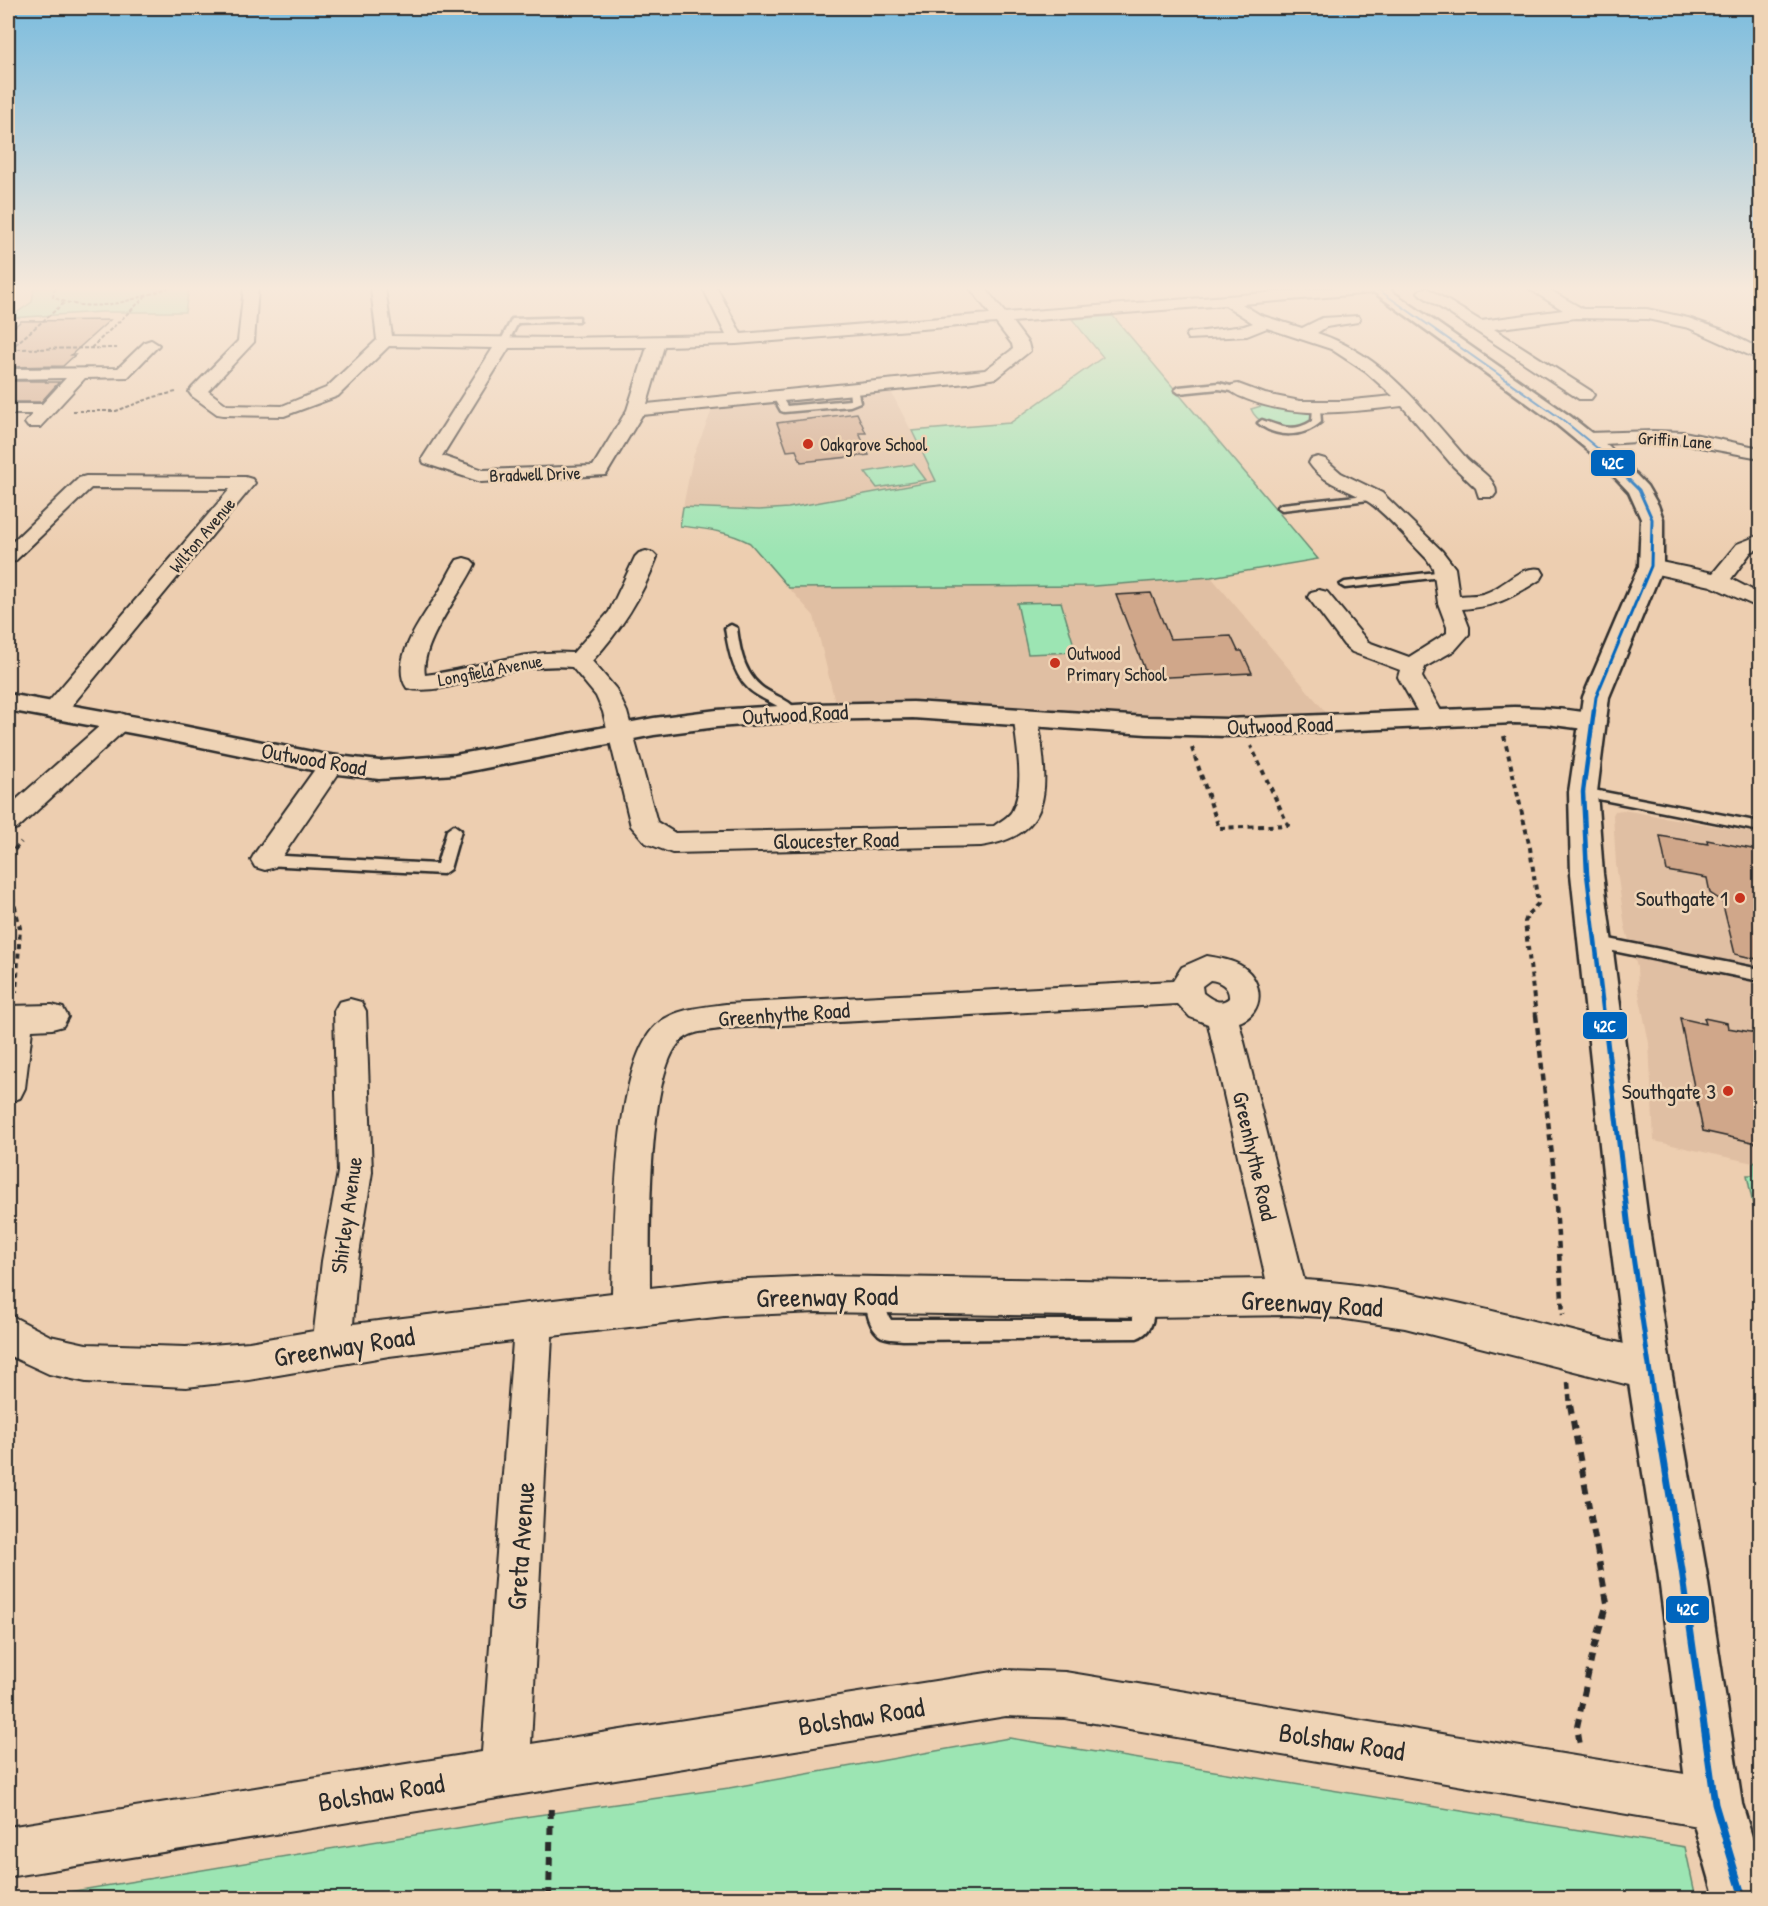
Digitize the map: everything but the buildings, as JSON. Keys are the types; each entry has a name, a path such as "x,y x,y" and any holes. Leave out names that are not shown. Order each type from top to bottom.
{"main road":[{"path":"1503,377 1588,439 1632,482 1644,499 1652,519 1651,566 1607,666 1596,697 1584,792 1587,874 1649,1370 1682,1570 1715,1804 1743,1899"},
{"name":"Outwood Road","path":"8,702 120,721 332,764 382,770 415,769 458,763 693,720 793,713 916,711 1185,727 1241,727 1498,715 1538,715 1592,722"}],"street":[{"path":"34,423 76,377"},
{"path":"213,377 198,392 223,410 284,411 332,392 348,377"},
{"name":"Bradwell Drive","path":"482,377 431,459 481,476 598,471 636,410 646,377"},
{"path":"636,410 778,400 968,377"},
{"path":"1382,377 1392,384 1461,463 1483,483 1486,493"},
{"path":"1557,377 1585,395"},
{"path":"1238,389 1271,403 1316,409 1407,400"},
{"path":"8,409 47,409"},
{"name":"Griffin Lane","path":"1588,439 1653,436 1684,438 1761,453"},
{"path":"1318,463 1334,477 1375,497 1435,555 1446,574 1449,603 1458,627 1458,634 1449,645 1422,658 1413,667 1410,677 1433,718"},
{"name":"Wilton Avenue","path":"8,557 86,482 245,483 55,710"},
{"path":"1718,581 1744,548 1761,541"},
{"path":"620,732 607,694 579,661 614,624 626,606 646,557"},
{"name":"Longfield Avenue","path":"464,564 455,586 418,647 411,666 411,675 415,683 440,681 503,664 543,657 579,661"},
{"path":"1651,566 1718,581 1761,602"},
{"path":"1449,603 1476,601 1498,596 1525,571 1556,580"},
{"path":"1319,597 1360,647 1413,667"},
{"name":"Gloucester Road","path":"620,732 645,826 657,836 672,843 981,837 1004,832 1017,823 1027,811 1032,796 1026,718"},
{"path":"8,822 120,721"},
{"path":"266,860 332,764"},
{"path":"1207,968 1223,970 1234,976 1246,994 1244,1003 1235,1011 1221,1014 1198,1007 1186,992 1186,981 1193,972 1207,968"},
{"name":"Greenhythe Road","path":"631,1310 635,1148 654,1054 668,1032 700,1019 726,1016 1186,992"},
{"name":"Shirley Avenue","path":"332,1346 337,1281 355,1172 350,1011"},
{"name":"Greenhythe Road","path":"1221,1014 1289,1298"},
{"path":"8,1088 13,1018 52,1017"},
{"name":"Greenway Road","path":"8,1333 26,1345 49,1355 86,1363 186,1367 249,1361 332,1346 534,1320 736,1297 876,1294 1142,1299 1289,1298 1339,1300 1406,1310 1649,1370"},
{"name":"Greta Avenue","path":"505,1772 534,1320"},
{"name":"Bolshaw Road","path":"8,1852 1006,1693 1065,1695 1715,1804"}],"lane":[{"path":"1179,390 1219,386 1238,389"},
{"path":"1262,423 1282,432 1299,431 1317,422 1316,409"},
{"path":"1282,507 1375,497"},
{"path":"1345,585 1446,574"},
{"path":"731,628 737,662 748,680 756,690 787,705 793,713"},
{"path":"1584,792 1761,827"},
{"path":"266,860 443,869 454,830"},
{"path":"1594,942 1761,975"}],"path":[{"path":"34,423 58,423 69,411 116,411 154,397 204,386"},
{"path":"1498,715 1530,848 1538,904 1528,914 1525,922 1554,1173 1564,1325"},
{"path":"1185,727 1219,828 1288,825 1241,727"},
{"path":"8,878 20,928 13,1018"},
{"path":"1569,1388 1570,1409 1607,1603 1593,1652 1577,1727 1586,1782"},
{"path":"549,1899 552,1765"}],"shaded area":[{"name":"Oakgrove School","path":"891,392 937,480 788,508 759,510 683,507 693,457 712,410"},
{"name":"Outwood Primary School","path":"1211,577 1335,723 837,710 814,616 789,588 1094,586"},
{"path":"1623,810 1760,834 1760,1157 1753,1163 1654,1141 1649,1043 1638,989 1637,967 1625,927 1616,864 1613,815 1615,811"}],"green space":[{"path":"1075,377 1164,377 1318,559 1211,577 1094,586 789,588 750,543 725,533 680,526 683,507 759,510 788,508 936,481 912,431 1010,423"},
{"path":"1271,403 1316,409 1318,416 1299,431 1271,426 1259,420 1251,409"},
{"path":"914,464 926,480 877,488 865,472"},
{"path":"1061,602 1076,652 1028,654 1017,603"},
{"path":"1760,1157 1760,1240 1747,1175 1753,1175 1753,1163"},
{"path":"1009,1738 1685,1847 1696,1898 32,1898 524,1817 729,1788"}],"transit line":[{"name":"42C","path":"1502,377 1563,420 1602,452 1639,490 1652,519 1651,566 1596,697 1583,792 1587,874 1629,1229 1649,1370 1682,1570 1715,1804 1743,1898"}],"place":[{"name":"Oakgrove School","path":"808,444"},
{"name":"Outwood Primary School","path":"1055,663"},
{"name":"Southgate 1","path":"1740,898"},
{"name":"Southgate 3","path":"1728,1091"}]}
